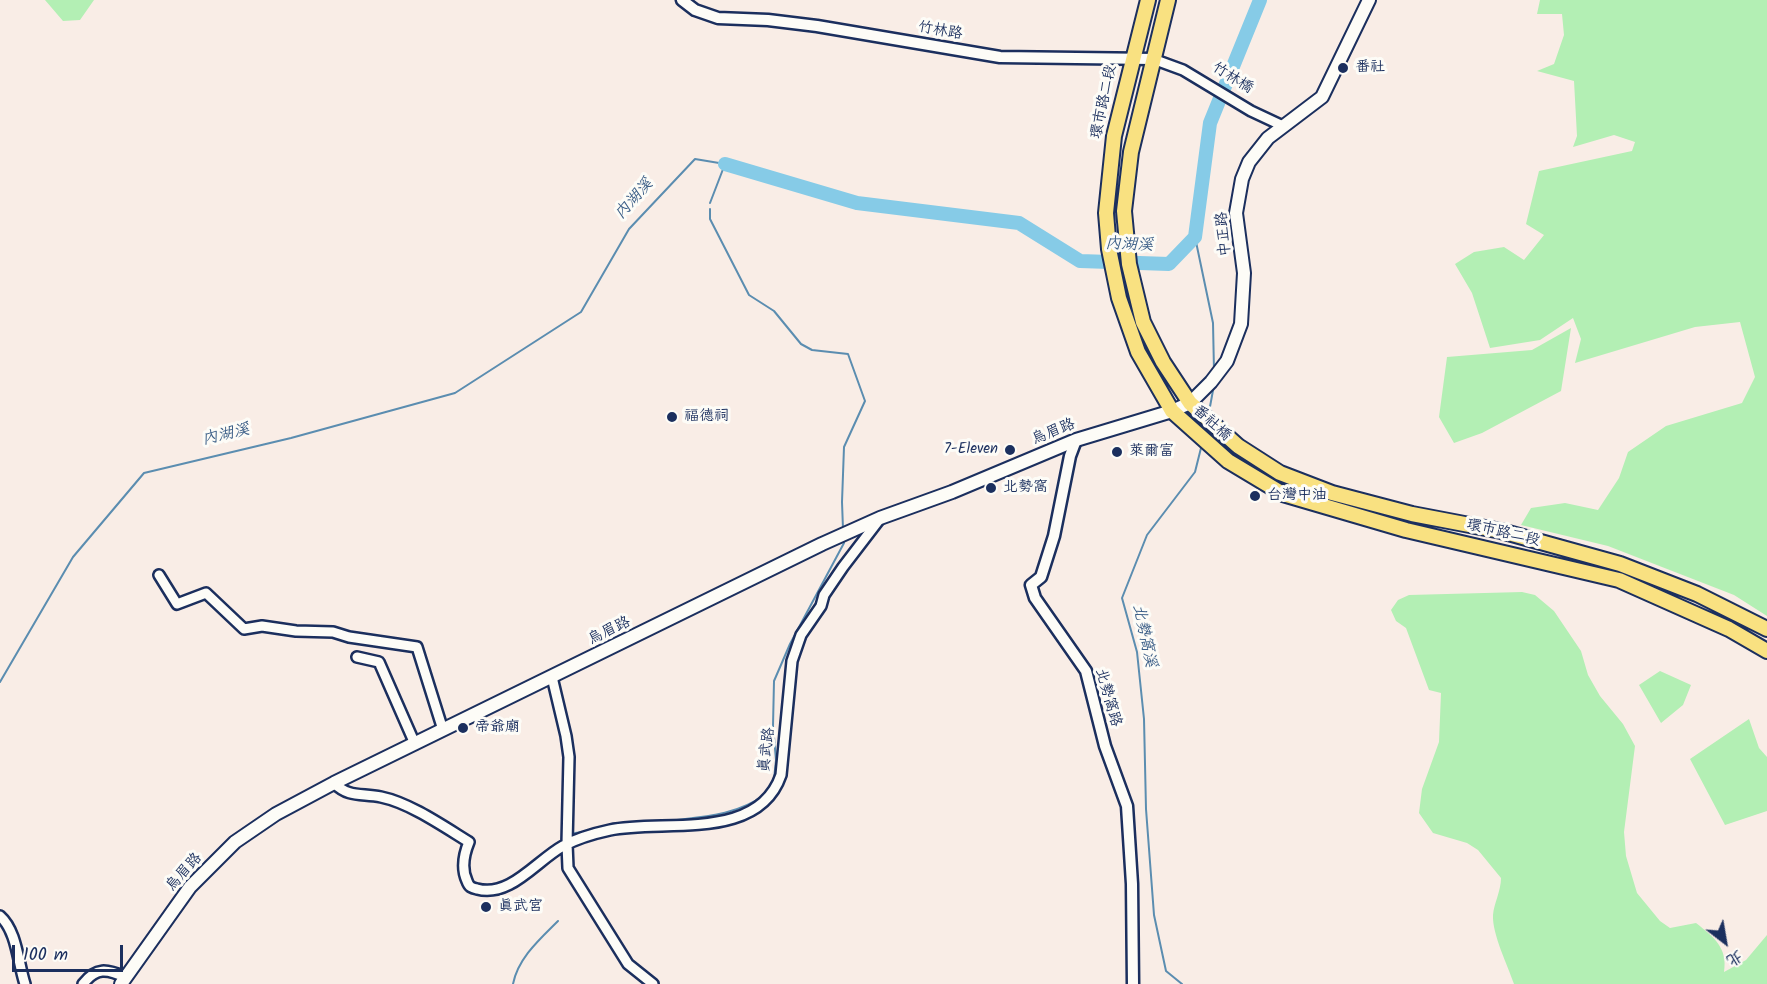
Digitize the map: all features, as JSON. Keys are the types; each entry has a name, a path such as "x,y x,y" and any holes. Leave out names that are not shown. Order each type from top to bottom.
{"main road":[{"name":"環市路二段","path":"1148,0 1114,136 1106,213 1109,249 1119,298 1138,352 1173,411"},
{"path":"1168,0 1131,152 1124,211 1130,264 1143,322 1163,362 1190,403"},
{"name":"中正路","path":"1173,411 1190,403 1211,382 1227,361 1241,324 1244,273 1236,213 1242,179 1249,162 1268,138 1322,97 1369,0"},
{"name":"番社橋","path":"1190,403 1238,446"},
{"name":"番社橋","path":"1173,411 1228,461"},
{"name":"烏眉路","path":"110,984 123,980 190,887 235,842 276,814 334,783 859,527 952,492 1076,440 1173,411"},
{"name":"環市路二段","path":"1238,446 1280,472 1332,493 1412,514 1501,531 1620,564 1697,594 1767,629"},
{"name":"環市路二段","path":"1228,461 1283,494 1406,530 1619,579 1729,629 1767,651"}],"street":[{"name":"竹林路","path":"682,0 695,10 718,18 768,20 817,26 1000,57 1153,59 1196,76"},
{"name":"竹林橋","path":"1196,76 1251,111 1283,126"},
{"name":"北勢窩路","path":"1076,440 1070,456 1054,536 1041,577 1031,585 1035,598 1086,672 1105,746 1127,806 1132,884 1133,984"},
{"name":"真武路","path":"334,783 343,792 382,797 396,802 469,842 463,864 468,885 474,889 489,892 503,888 567,844 611,830 717,823 745,813 765,803 776,789 781,775 792,661 801,635 821,606 824,595 880,518"},
{"path":"159,575 177,604 206,592 244,629 262,626 297,631 333,632 349,637 417,647 443,730"},
{"path":"357,657 378,662 415,744"},
{"path":"552,677 569,757 568,868 628,964 653,984"},
{"path":"0,916 12,931 18,965 25,984"},
{"path":"83,984 99,971 108,970 123,980"}],"green space":[{"path":"45,0 94,0 80,20 63,21"},
{"path":"1540,0 1767,0 1767,616 1734,595 1608,546 1521,525 1531,508 1565,503 1598,510 1619,478 1628,452 1666,426 1742,403 1755,377 1740,322 1695,327 1575,363 1581,339 1573,318 1540,340 1490,348 1472,293 1455,264 1474,252 1504,247 1524,260 1544,235 1526,224 1539,171 1632,151 1635,142 1614,135 1573,147 1577,136 1574,81 1537,71 1554,64 1564,35 1562,14 1537,14"},
{"path":"1571,328 1561,391 1482,433 1454,443 1439,417 1447,357 1532,350"},
{"path":"1522,592 1535,595 1554,611 1581,651 1588,675 1600,696 1623,724 1635,746 1624,832 1626,856 1637,893 1660,921 1670,928 1696,923 1709,933 1722,950 1724,972 1746,960 1767,935 1767,984 1514,984 1493,923 1501,878 1478,850 1467,843 1433,833 1419,813 1422,789 1439,742 1441,693 1429,690 1406,628 1396,621 1391,610 1398,600 1409,595"},
{"path":"1660,671 1691,685 1683,705 1661,723 1639,685"},
{"path":"1749,719 1759,748 1767,757 1767,811 1725,825 1690,759"}],"waterway":[{"name":"內湖溪","path":"725,164 857,203 1019,223 1080,261 1169,264 1195,237 1210,123 1260,0"},
{"name":"內湖溪","path":"0,682 73,557 144,473 291,438 455,393 581,312 629,229 695,159 725,164 710,203"},
{"path":"710,209 710,219 749,295 774,311 801,344 812,350 848,354 865,401 844,447 843,529"},
{"name":"北勢窩溪","path":"1195,237 1213,323 1214,371"},
{"name":"北勢窩溪","path":"1209,412 1214,385"},
{"name":"北勢窩溪","path":"1182,984 1166,971 1154,915 1146,809 1144,719 1137,652 1122,598 1147,535 1195,472 1202,444"},
{"path":"774,779 776,760 773,726 774,681 790,644 844,543 844,538"},
{"path":"661,822 728,812 741,808 764,795"},
{"path":"575,833 590,831"},
{"path":"513,984 525,957 558,921"}],"place":[{"name":"番社","path":"1343,68"},
{"name":"福德祠","path":"672,417"},
{"name":"7-Eleven","path":"1010,450"},
{"name":"萊爾富","path":"1117,452"},
{"name":"北勢窩","path":"991,488"},
{"name":"台灣中油","path":"1255,496"},
{"name":"帝爺廟","path":"463,728"},
{"name":"真武宮","path":"486,907"}]}
